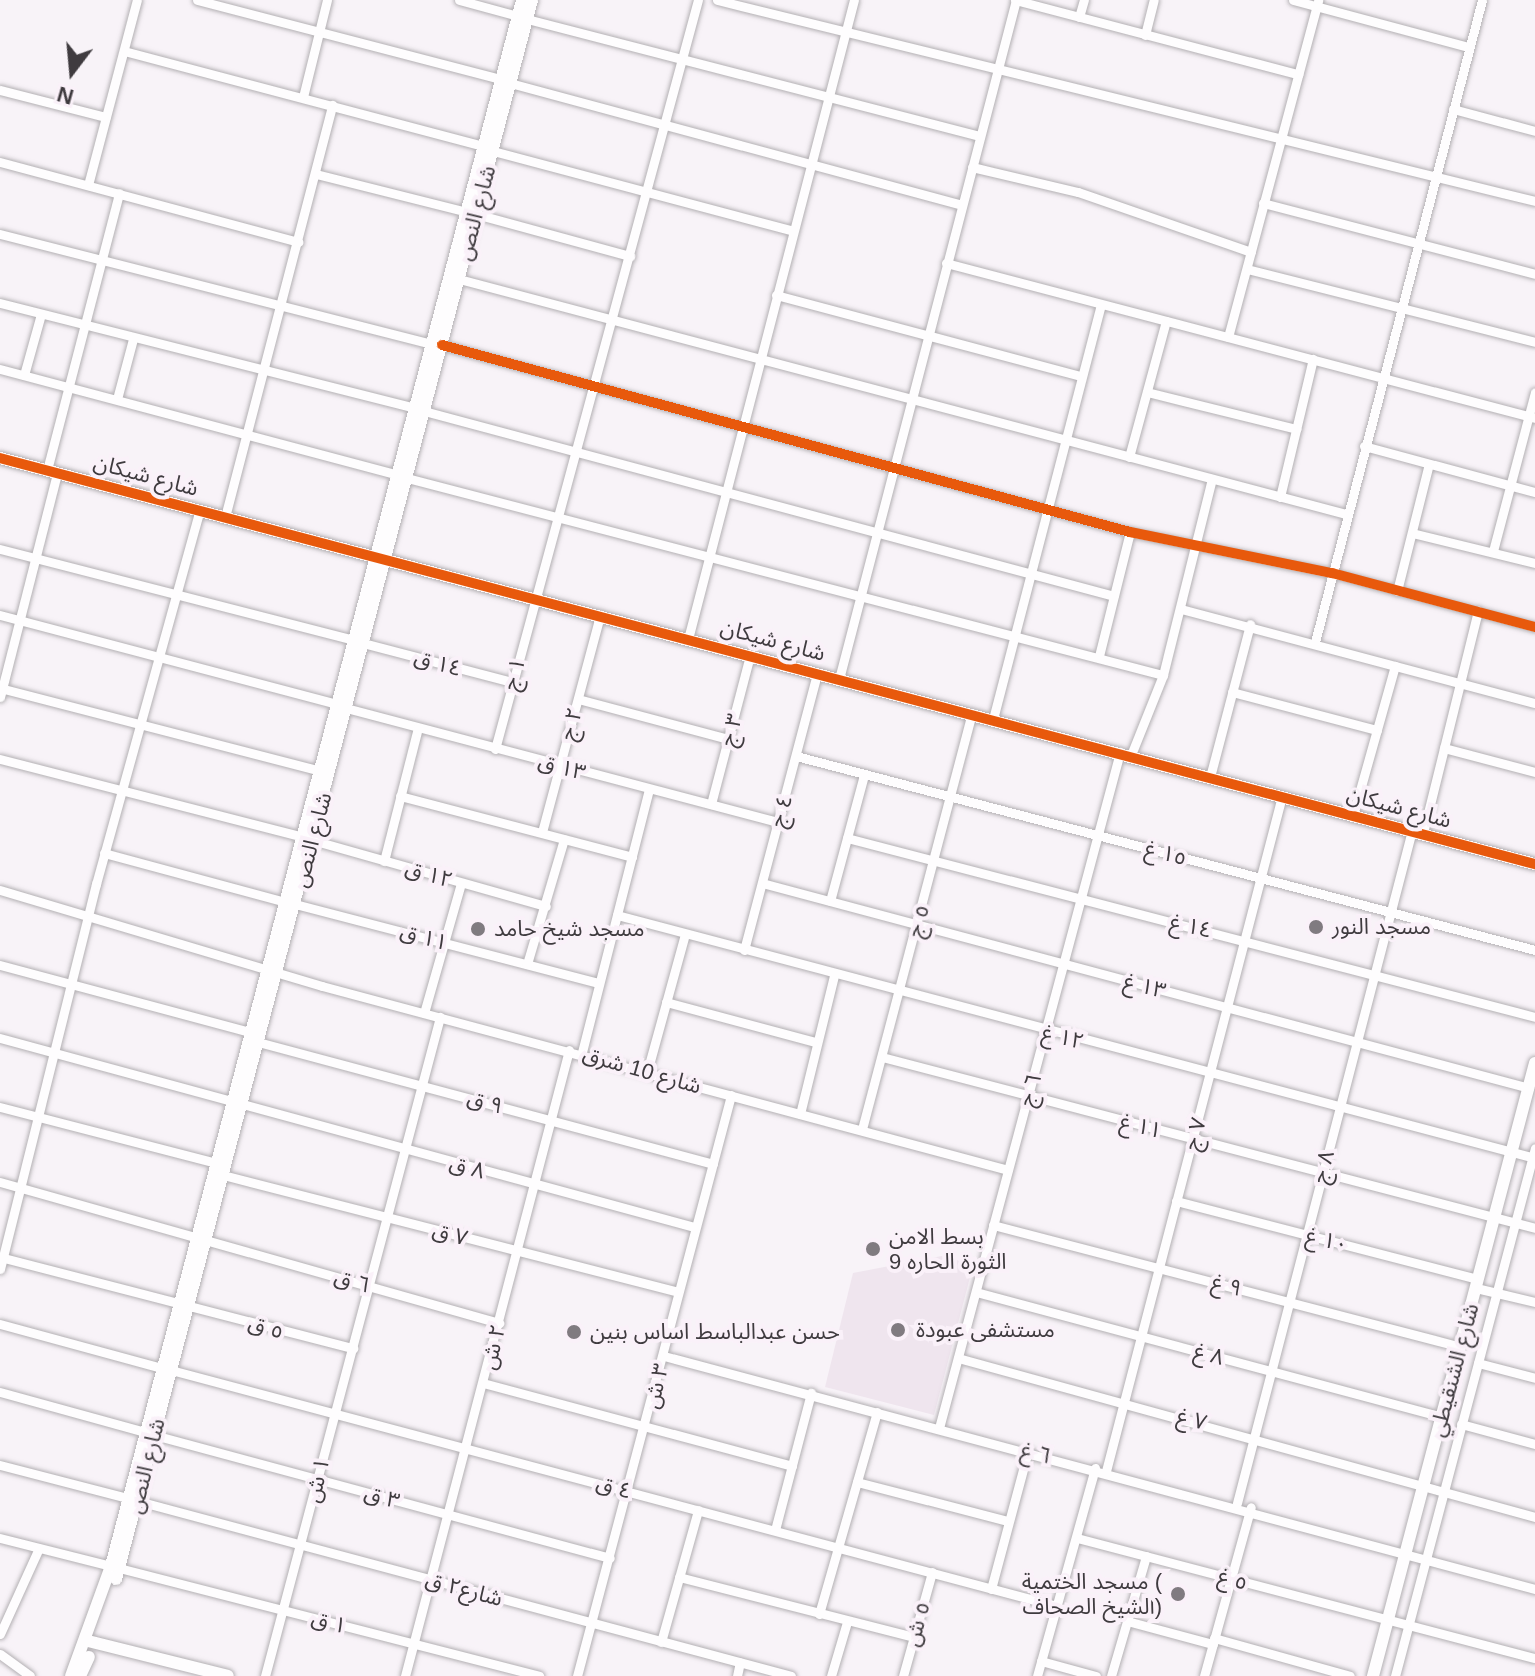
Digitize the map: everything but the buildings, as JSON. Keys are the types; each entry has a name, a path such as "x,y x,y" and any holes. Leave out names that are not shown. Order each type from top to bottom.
{"street":[{"path":"88,185 137,0"},
{"path":"197,0 962,205"},
{"path":"303,97 327,0"},
{"path":"459,0 980,136"},
{"name":"شارع النص","path":"80,1676 115,1567 202,1235 216,1163 236,1104 382,558 522,17 522,0"},
{"name":"شارع النص","path":"522,17 532,0"},
{"name":"١ ج","path":"495,749 578,455 698,0"},
{"path":"717,0 996,72 1281,135 1535,201"},
{"path":"688,639 854,0"},
{"path":"839,679 1015,0 1298,74"},
{"path":"1079,17 1084,0"},
{"path":"1145,35 1154,0"},
{"path":"1293,0 1317,3 1469,47"},
{"path":"1315,642 1482,0"},
{"path":"1228,337 1317,3"},
{"path":"124,51 793,231"},
{"path":"0,90 106,117"},
{"path":"225,517 332,105"},
{"path":"1453,109 1535,131"},
{"path":"0,162 298,242"},
{"path":"972,167 1078,192 1251,252"},
{"path":"316,174 630,256"},
{"path":"119,193 67,386 35,558 1,691 321,771"},
{"path":"1263,203 1535,274"},
{"name":"شارع النص","path":"437,345 459,279 472,213"},
{"path":"0,234 743,423 1130,532 1332,573 1535,627"},
{"path":"946,263 1531,417"},
{"path":"1247,269 1535,342"},
{"path":"459,279 1346,514"},
{"path":"776,295 929,333 1081,376"},
{"path":"0,303 262,372 420,409 578,455 725,490 1114,596"},
{"path":"993,719 1101,305"},
{"path":"24,375 41,314"},
{"path":"1129,457 1166,321"},
{"path":"117,399 133,339"},
{"path":"1280,497 1313,359"},
{"path":"0,369 1163,675"},
{"path":"1147,392 1296,429"},
{"path":"1493,551 1531,417 1535,392"},
{"path":"1364,446 1535,492"},
{"name":"شارع شيكان","path":"0,458 1126,753 1535,864"},
{"path":"1397,591 1429,464"},
{"name":"٦ ج","path":"939,1428 1099,836 1126,753 1163,675 1212,479"},
{"path":"0,1269 75,986 104,853 126,793 200,510"},
{"path":"1099,656 1130,532"},
{"path":"1412,533 1535,563"},
{"name":"١٤ ق","path":"0,549 512,682"},
{"path":"1181,609 1250,624 1535,703"},
{"name":"٨ ج","path":"1237,1503 1390,912 1444,748 1478,611"},
{"name":"١٣ ق","path":"0,615 778,822"},
{"name":"٢ ج","path":"542,832 600,615"},
{"path":"1210,777 1250,624"},
{"name":"٣ ج","path":"711,804 750,655"},
{"path":"1353,815 1395,666"},
{"name":"٤ ج","path":"744,950 817,673"},
{"path":"1232,692 1377,730"},
{"path":"578,699 728,739"},
{"name":"شارع النص","path":"307,839 321,771 342,706"},
{"name":"٥ ج","path":"862,1129 972,713"},
{"path":"384,861 418,728"},
{"path":"1444,748 1535,772"},
{"name":"١٥ غ","path":"796,756 1535,950"},
{"name":"١٢ ق","path":"0,759 307,839 546,906"},
{"path":"830,901 864,775"},
{"path":"582,1052 649,790"},
{"path":"400,796 632,857"},
{"name":"٧ ج","path":"1106,1471 1282,796"},
{"name":"١٤ غ","path":"847,838 1245,939 1535,1017"},
{"path":"527,964 564,839"},
{"name":"١١ ق","path":"104,853 599,983"},
{"path":"424,1013 461,883"},
{"name":"١٣ غ","path":"762,883 1529,1088"},
{"name":"شارع 10 شرق","path":"0,890 92,914 424,1013 582,1052 1008,1170"},
{"name":"١٢ غ","path":"617,915 1046,1034 1511,1152 1534,1154"},
{"path":"647,1072 685,934"},
{"name":"٩ ق","path":"0,965 420,1085 713,1164"},
{"path":"800,1114 815,1042 834,976"},
{"path":"666,1002 815,1042"},
{"name":"١ ش","path":"265,1676 440,1017"},
{"name":"٨ ق","path":"0,1038 404,1151 694,1227"},
{"name":"٢ ش","path":"405,1676 569,1050"},
{"name":"١١ غ","path":"882,1057 1535,1228"},
{"name":"شارع الشنقيطي","path":"1373,1676 1535,1063"},
{"name":"٣ ش","path":"577,1676 646,1426 694,1227 731,1095"},
{"name":"شارع النص","path":"202,1235 223,1175 236,1104"},
{"path":"0,1107 216,1163"},
{"path":"1395,1676 1534,1154"},
{"name":"٧ ق","path":"223,1175 678,1292"},
{"name":"٦ ق","path":"0,1182 202,1235 499,1323"},
{"name":"١٠ غ","path":"1176,1201 1307,1235 1535,1302"},
{"name":"٩ غ","path":"993,1225 1460,1347"},
{"name":"٥ ق","path":"2,1257 353,1348"},
{"name":"٨ غ","path":"976,1292 1442,1417"},
{"name":"٤ ق","path":"0,1324 1057,1606"},
{"name":"٦ غ","path":"664,1356 1237,1503 1535,1589"},
{"name":"٧ غ","path":"958,1358 1255,1436 1535,1517"},
{"path":"1478,1363 1535,1378"},
{"path":"483,1383 792,1466"},
{"name":"٣ ق","path":"0,1392 610,1558"},
{"path":"775,1530 811,1393"},
{"path":"1446,1399 1466,1404"},
{"path":"819,1614 877,1412"},
{"path":"1461,1424 1535,1444"},
{"path":"991,1589 1028,1451"},
{"name":"شارع٢ ق","path":"0,1465 791,1676"},
{"path":"1037,1676 1095,1468"},
{"path":"857,1482 1008,1521"},
{"path":"1204,1676 1251,1507"},
{"path":"661,1642 698,1510"},
{"name":"١ ق","path":"0,1538 539,1676"},
{"name":"٥ غ","path":"1077,1538 1535,1658"},
{"path":"0,1634 39,1548"},
{"path":"1111,1676 1146,1556"},
{"name":"شارع النص","path":"71,1676 92,1642 94,1624 115,1567"},
{"name":"٥ ش","path":"903,1676 932,1572"},
{"path":"679,1577 914,1637"},
{"path":"1127,1621 1350,1676"},
{"path":"831,1676 847,1622"},
{"path":"92,1642 199,1672 228,1676"},
{"path":"0,1654 30,1676"},
{"path":"1041,1661 1096,1676"},
{"path":"737,1676 740,1662"}],"shaded area":[{"name":"مستشفى عبودة","path":"947,1255 974,1262 934,1415 825,1387 853,1273"}],"cycle path":[{"path":"442,345 1130,532 1332,573 1535,627"},
{"path":"0,458 1535,864"}],"place":[{"name":"مسجد النور","path":"1316,927"},
{"name":"مسجد شيخ حامد","path":"478,929"},
{"name":"بسط الامن الثورة الحاره 9","path":"873,1249"},
{"name":"مستشفى عبودة","path":"898,1330"},
{"name":"حسن عبدالباسط اساس بنين","path":"574,1332"},
{"name":"مسجد الختمية ( الشيخ الصحاف)","path":"1178,1594"}]}
